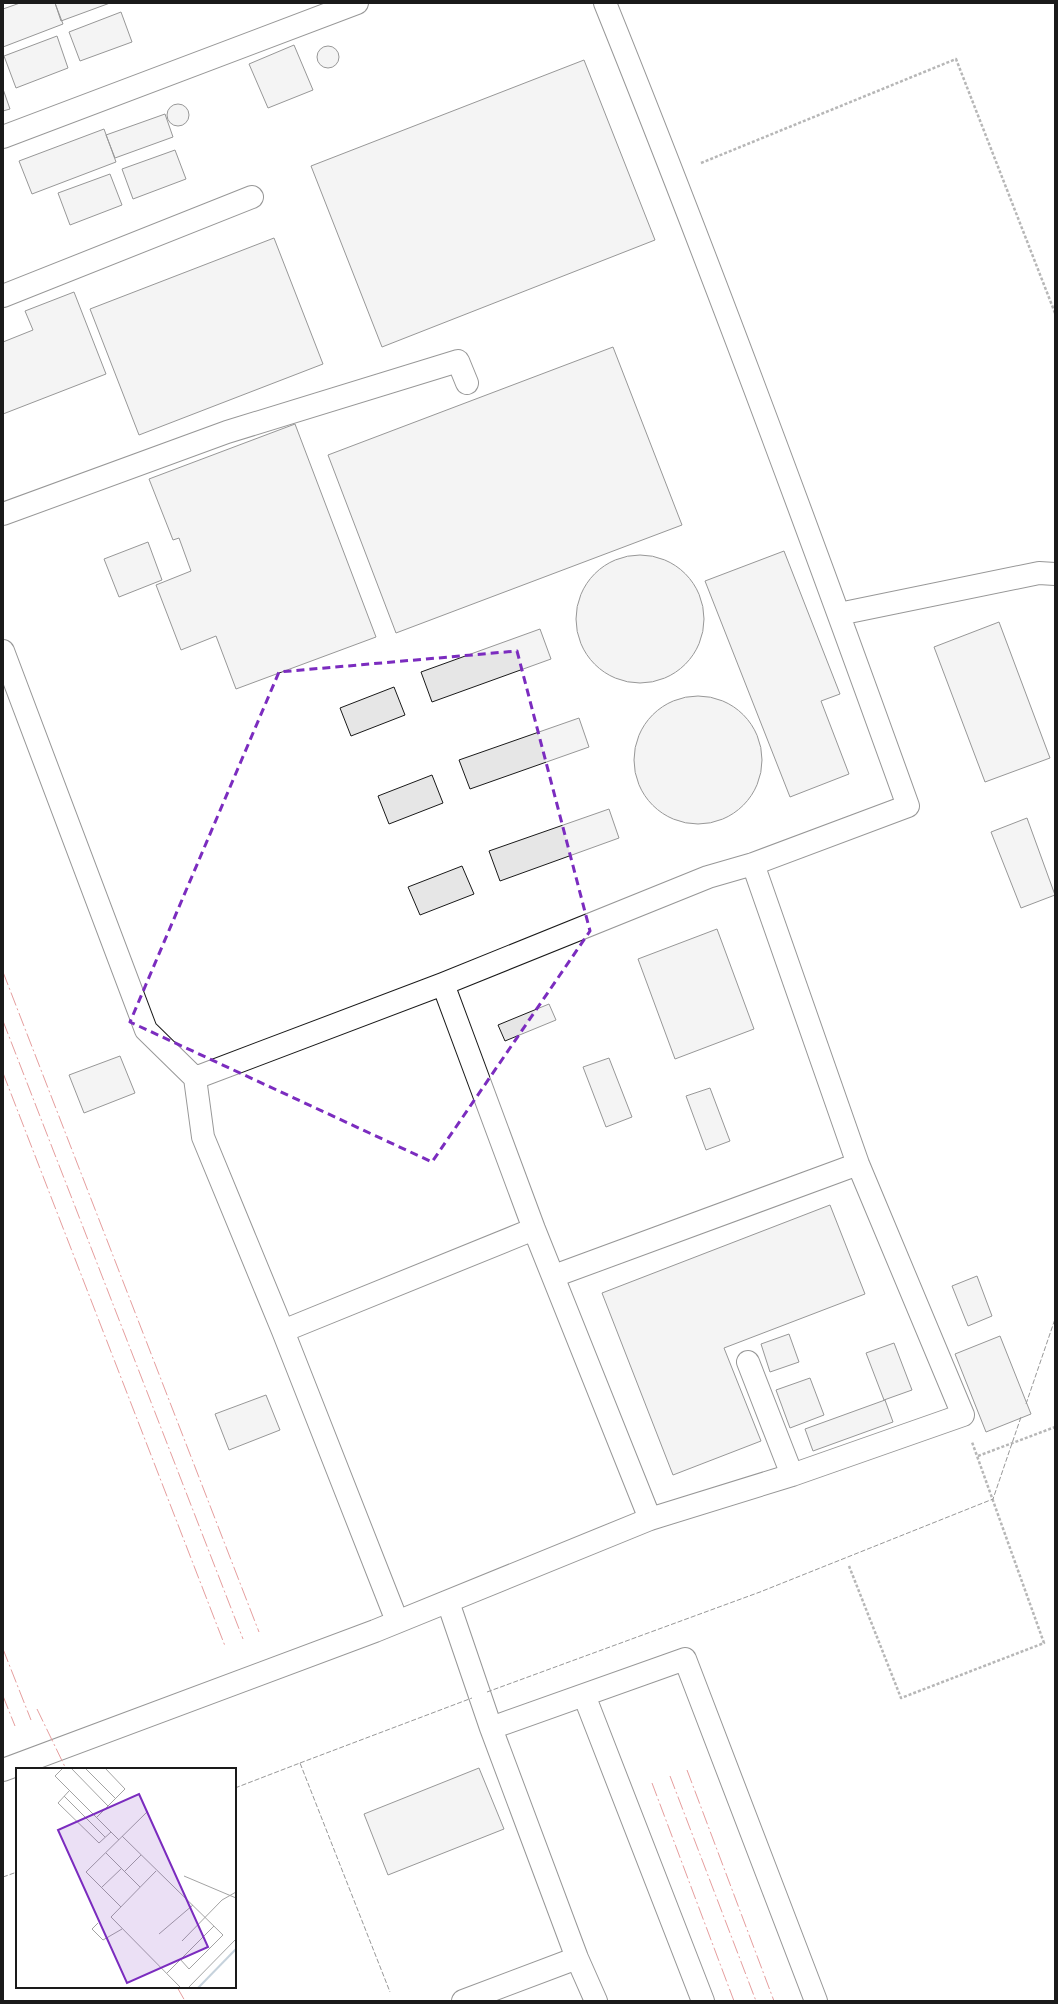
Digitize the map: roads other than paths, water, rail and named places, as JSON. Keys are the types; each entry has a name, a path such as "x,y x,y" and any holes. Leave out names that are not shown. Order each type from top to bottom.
{"lane":[{"path":"3,136 357,3"},
{"path":"195,1078 443,984 708,877 752,864 908,806 839,614 674,174 605,3"},
{"path":"3,296 252,197"},
{"path":"3,514 227,432 458,361 467,383"},
{"path":"839,614 1038,573 1055,574"},
{"path":"3,651 146,1030 195,1078 203,1137 283,1331 397,1621"},
{"path":"3,1770 367,1634 650,1519 792,1475 963,1415 858,1164 752,864"},
{"path":"443,984 534,1229 650,1519"},
{"path":"554,1276 858,1164"},
{"path":"283,1331 534,1229"},
{"path":"748,1362 792,1475"},
{"path":"448,1602 491,1728 577,1958 596,2001"},
{"path":"491,1728 685,1659 816,2001"},
{"path":"584,1695 703,2001"},
{"path":"463,2001 577,1958"}]}
